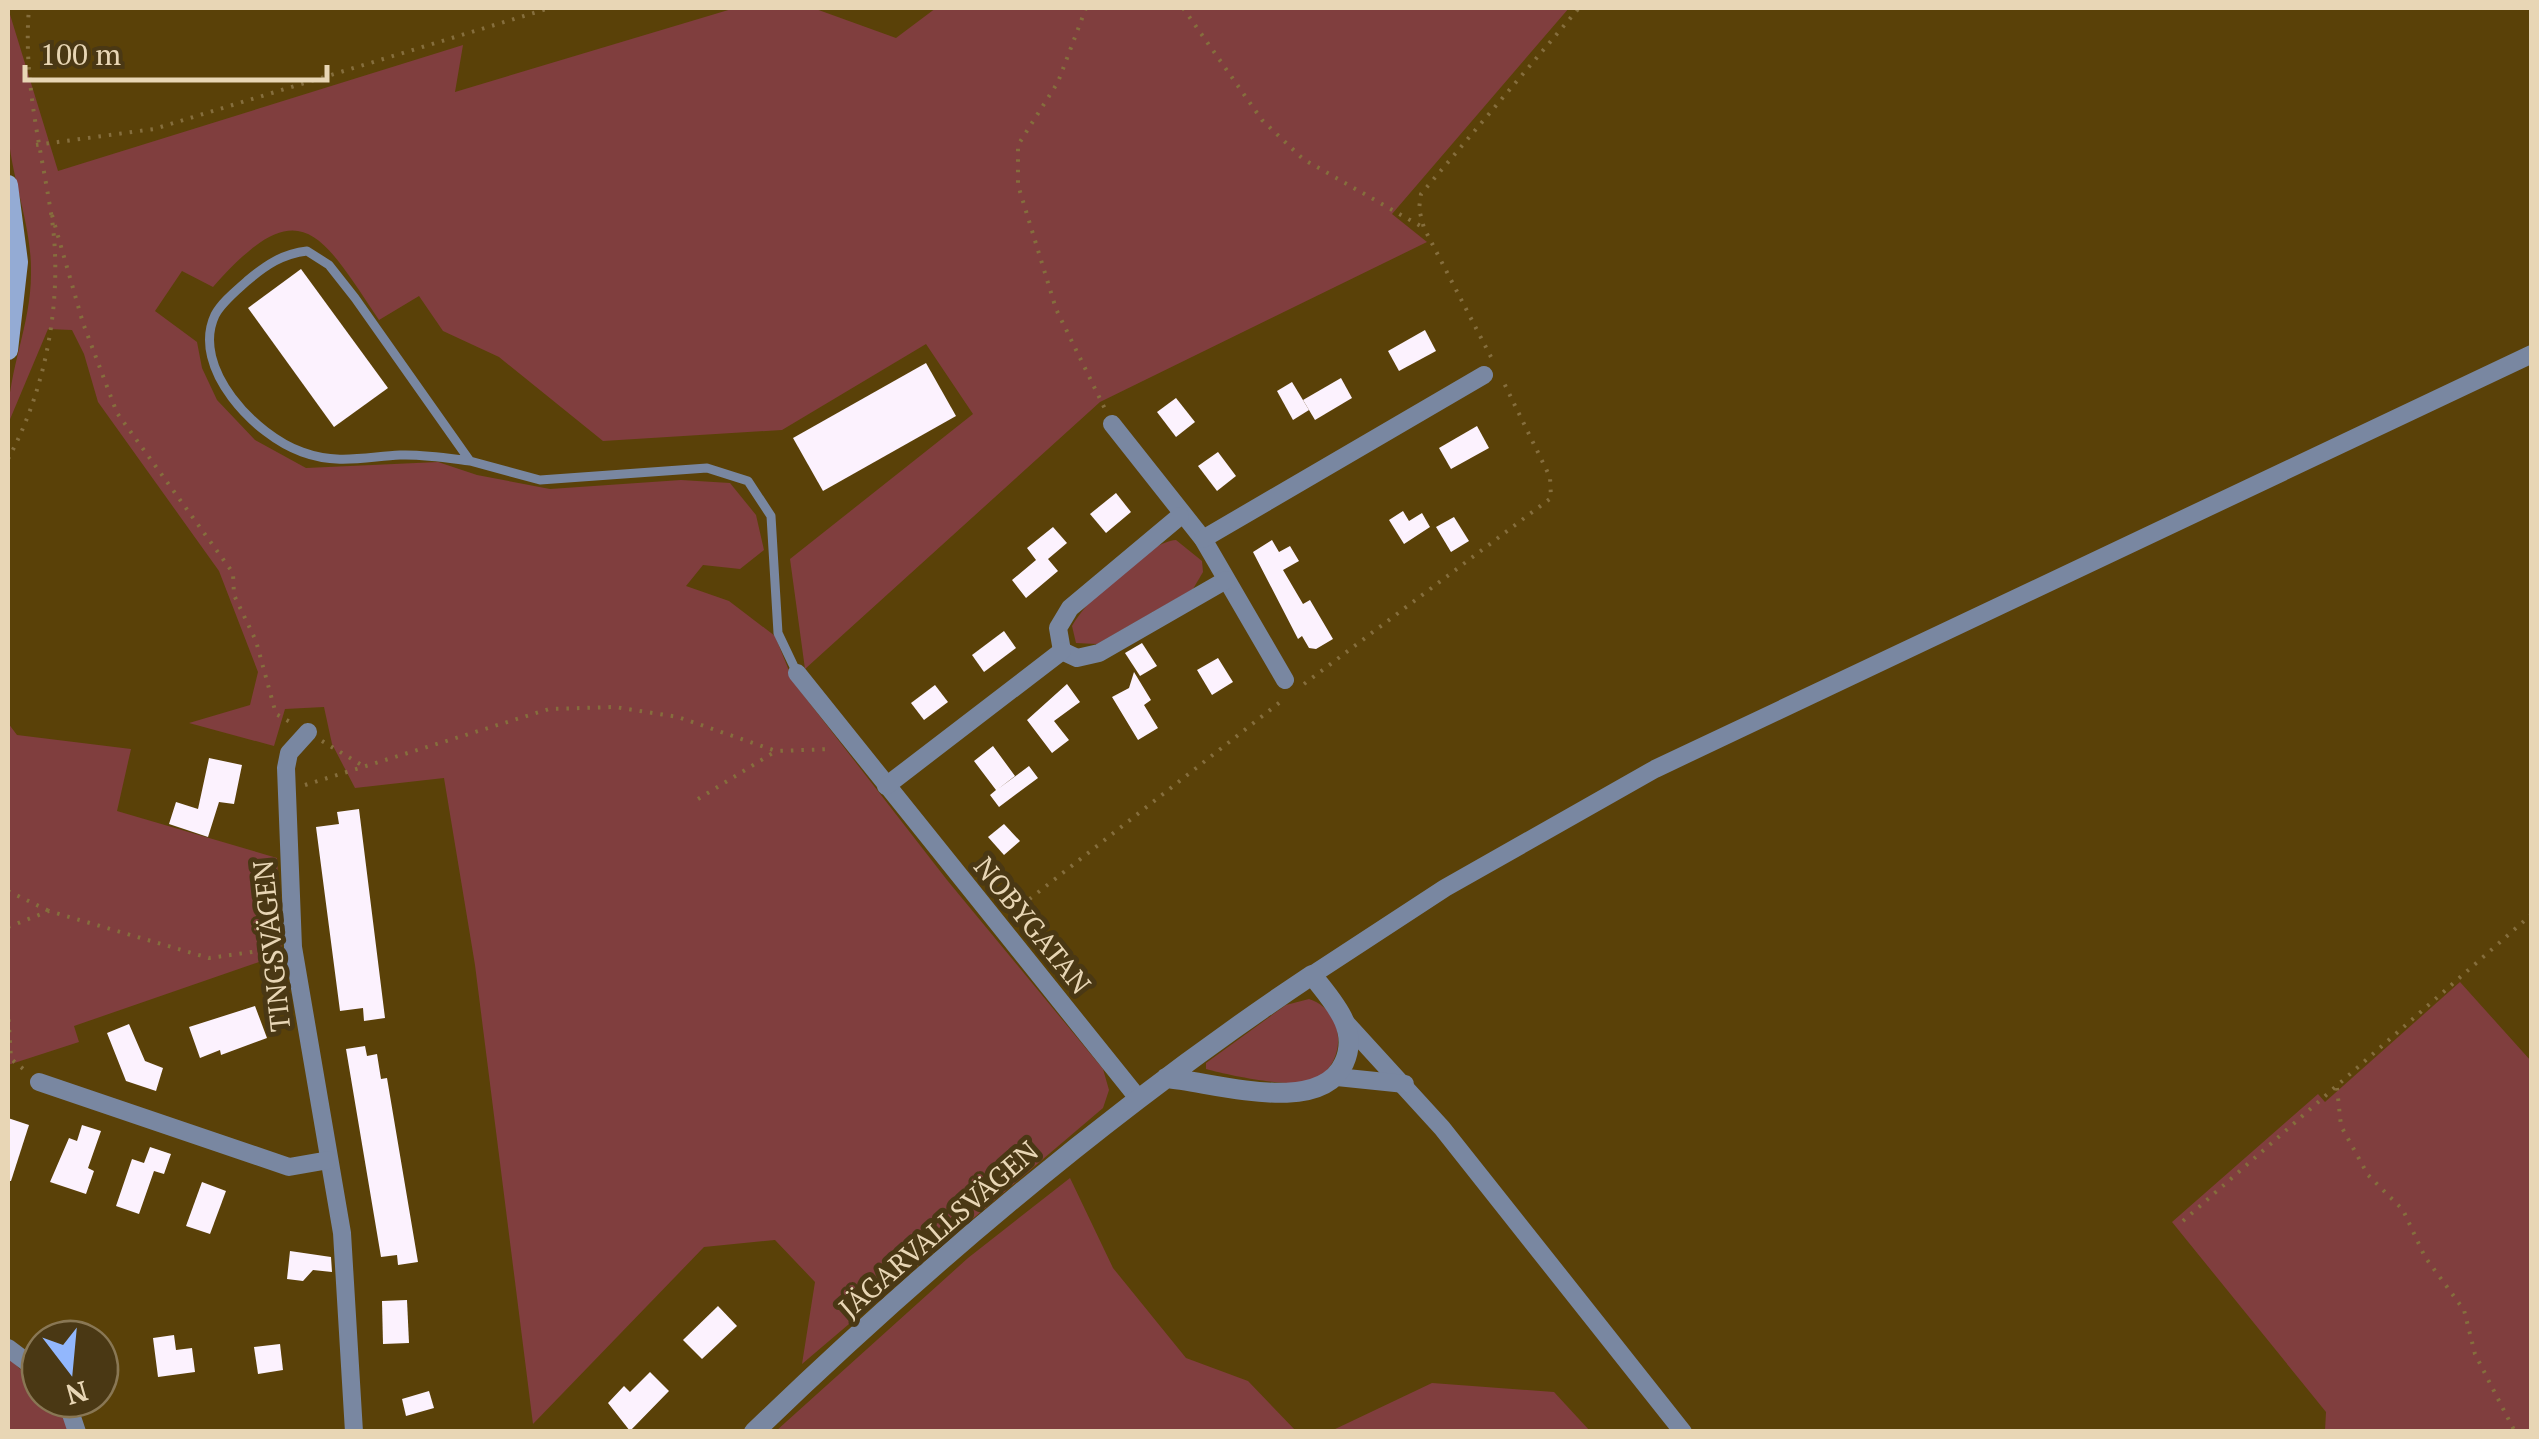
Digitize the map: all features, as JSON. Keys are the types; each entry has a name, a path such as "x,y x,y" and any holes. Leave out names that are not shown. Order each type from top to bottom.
{"main road":[{"path":"8,185 18,262 8,350"}],"street":[{"path":"1683,1432 1405,1084 1347,1024 1312,975 1445,888 1655,769 2532,354"},
{"path":"1203,539 1484,375"},
{"path":"1112,424 1180,516 1203,539 1284,680"},
{"path":"1062,651 1058,628 1070,608 1180,516"},
{"path":"1062,651 1078,658 1099,653 1226,580"},
{"path":"886,786 1062,651"},
{"name":"NOBYGATAN","path":"798,673 1138,1098"},
{"name":"TINGSVÄGEN","path":"308,732 289,753 286,790 293,947 349,1297 354,1432"},
{"name":"JÄGARVALLSVÄGEN","path":"754,1432 912,1283 1138,1098 1312,975"},
{"path":"1166,1078 1291,1094 1315,1091 1337,1077 1348,1052 1347,1024"},
{"path":"1337,1077 1405,1084"},
{"path":"40,1082 289,1167 329,1160"}],"lane":[{"path":"470,461 356,298 319,256 307,250 286,253 250,279 215,315 210,339 226,390 273,437 300,452 350,462 415,455 470,461 540,480 706,468 748,481 762,496 776,532 774,607 778,632 798,673"}],"path":[{"path":"29,8 28,84 36,145 83,323 117,412 233,573 234,595 256,641 276,714 365,767"},
{"path":"36,145 154,129 550,8"},
{"path":"1086,8 1058,82 1018,145 1018,185 1056,309 1112,424"},
{"path":"1183,8 1262,120 1304,159 1424,228"},
{"path":"998,926 1110,832 1551,498 1550,477 1424,228 1419,209 1426,182 1578,8"},
{"path":"8,459 28,414 49,337 52,215"},
{"path":"286,790 549,710 614,707 678,716 776,750 860,752"},
{"path":"698,800 776,750"},
{"path":"8,891 49,911 209,958 293,947"},
{"path":"8,926 49,911"},
{"path":"2183,1221 2532,914"},
{"path":"8,1009 9,1059 40,1082"},
{"path":"2337,1086 2341,1126 2368,1175 2403,1210 2424,1257 2464,1310 2474,1354 2515,1432"}],"shaded area":[{"path":"8,8 58,171 463,45 455,92 735,8 813,8 896,38 936,8 1569,8 1392,214 1427,242 1100,402 805,669 790,559 973,414 926,344 782,430 603,441 499,357 443,331 419,296 379,320 340,264 306,233 288,231 267,238 213,287 182,271 155,311 197,342 202,368 217,400 255,440 306,468 438,462 477,475 550,489 681,480 730,483 756,515 764,550 740,569 703,565 686,586 729,601 775,636 794,683 947,880 1103,1069 1109,1090 1103,1108 802,1364 815,1282 775,1240 704,1247 533,1424 475,965 444,778 355,788 332,744 324,707 285,709 274,746 189,723 250,705 258,672 219,571 98,402 84,354 72,330 48,329 8,424 31,274 8,130"},
{"path":"1176,540 1202,561 1203,572 1193,589 1097,644 1076,643 1072,626 1103,588 1149,551"},
{"path":"8,723 17,735 131,749 117,811 277,858 282,954 74,1026 79,1042 8,1065"},
{"path":"2460,982 2531,1061 2531,1431 2325,1431 2326,1412 2172,1222 2318,1094 2325,1102"},
{"path":"1309,999 1323,1006 1337,1031 1334,1058 1315,1079 1279,1082 1206,1069 1206,1063 1286,1005"},
{"path":"1070,1178 1113,1268 1186,1358 1248,1381 1296,1431 776,1431 968,1258"},
{"path":"8,1357 20,1369 20,1419 65,1419 68,1431 8,1431"},
{"path":"1432,1383 1554,1392 1590,1431 1331,1431"}],"building":[{"path":"301,269 388,388 334,427 248,308"},
{"path":"1425,330 1436,351 1399,371 1388,351"},
{"path":"926,363 956,416 823,491 793,438"},
{"path":"1341,378 1352,398 1315,420 1303,400"},
{"path":"1292,382 1309,410 1293,420 1277,391"},
{"path":"1176,398 1195,422 1176,437 1157,412"},
{"path":"1477,426 1489,448 1451,469 1439,448"},
{"path":"1218,452 1236,476 1217,491 1198,466"},
{"path":"1116,493 1131,512 1106,533 1090,514"},
{"path":"1403,511 1409,521 1422,513 1430,527 1404,544 1389,520"},
{"path":"1454,517 1469,541 1451,552 1436,527"},
{"path":"1053,527 1067,543 1048,559 1058,571 1026,598 1012,580 1036,560 1027,548"},
{"path":"1272,540 1279,552 1290,546 1299,561 1283,570 1303,604 1310,600 1333,639 1316,649 1309,648 1302,636 1298,639 1253,552"},
{"path":"1004,631 1016,648 984,672 972,655"},
{"path":"1142,643 1157,666 1140,676 1125,653"},
{"path":"1218,658 1233,682 1212,695 1197,670"},
{"path":"1134,672 1151,700 1144,705 1158,728 1138,740 1112,697 1129,688"},
{"path":"1067,684 1080,702 1054,721 1069,740 1052,753 1027,720"},
{"path":"935,685 948,702 924,720 911,703"},
{"path":"993,746 1015,776 998,789 1029,766 1038,778 999,807 990,795 996,790 974,761"},
{"path":"209,758 242,765 234,804 219,802 208,837 169,824 176,802 198,809"},
{"path":"359,809 385,1018 364,1021 363,1008 340,1011 316,827 339,824 337,812"},
{"path":"1004,824 1020,841 1004,855 988,837"},
{"path":"255,1006 267,1038 221,1055 220,1050 200,1058 189,1027"},
{"path":"129,1024 145,1061 163,1068 156,1091 126,1081 107,1033"},
{"path":"365,1046 367,1056 377,1054 381,1079 387,1078 418,1262 398,1265 397,1255 381,1257 346,1049"},
{"path":"8,1118 29,1125 11,1181 8,1181"},
{"path":"82,1125 101,1131 88,1168 94,1171 86,1194 50,1182 69,1138 77,1141"},
{"path":"150,1147 171,1154 164,1174 154,1171 139,1214 116,1206 132,1159 144,1163"},
{"path":"202,1182 226,1191 210,1234 186,1226"},
{"path":"290,1251 331,1257 332,1272 313,1270 303,1281 287,1279"},
{"path":"407,1300 409,1343 383,1344 382,1301"},
{"path":"718,1306 737,1326 702,1359 683,1340"},
{"path":"174,1335 176,1350 192,1348 195,1372 158,1377 153,1338"},
{"path":"280,1344 283,1370 258,1374 254,1347"},
{"path":"650,1372 669,1391 630,1431 608,1403 624,1386 630,1392"},
{"path":"429,1391 434,1408 406,1416 402,1399"}]}
